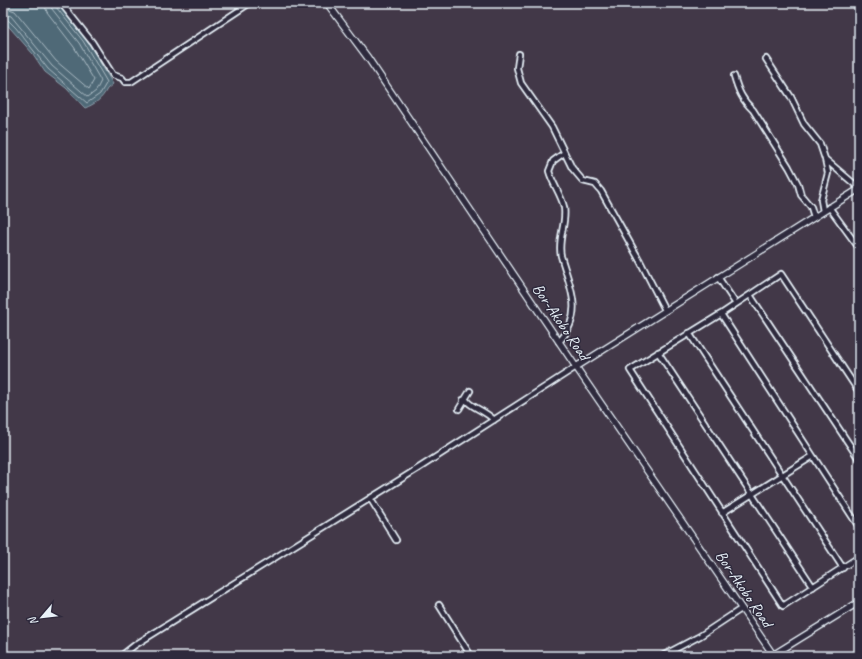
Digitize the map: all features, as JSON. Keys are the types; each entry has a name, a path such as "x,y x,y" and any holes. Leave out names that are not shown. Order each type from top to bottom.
{"street":[{"path":"61,3 92,42 113,75 122,78 125,82 131,82 250,3"},
{"name":"Bor-Akobo Road","path":"327,3 368,58 773,656"},
{"path":"519,54 517,68 521,83 552,126 572,168 583,181 592,182 599,188 640,261 665,310"},
{"path":"766,59 791,97 804,124 820,144 828,173 822,200 823,211"},
{"path":"734,76 738,90 745,103 753,110 789,167 798,184 801,195 811,207 814,217"},
{"path":"559,342 564,337 572,319 574,308 572,291 561,255 560,236 564,225 564,208 549,171 553,161 564,153"},
{"path":"121,656 136,645 859,188 825,158"},
{"path":"829,207 859,248"},
{"path":"859,392 781,274 721,314 630,370 783,606 859,557"},
{"path":"718,277 736,304"},
{"path":"750,295 859,459"},
{"path":"721,314 859,527"},
{"path":"689,333 842,568"},
{"path":"658,352 813,587"},
{"path":"459,409 463,400 470,391"},
{"path":"463,400 483,410 494,420"},
{"path":"722,513 813,456"},
{"path":"370,498 396,540"},
{"path":"773,656 859,602"},
{"path":"439,605 471,656"},
{"path":"662,656 700,636 741,609"}],"water":[{"path":"3,3 58,3 86,39 113,84 98,101 85,108 66,88 45,72 33,54 3,20"}]}
